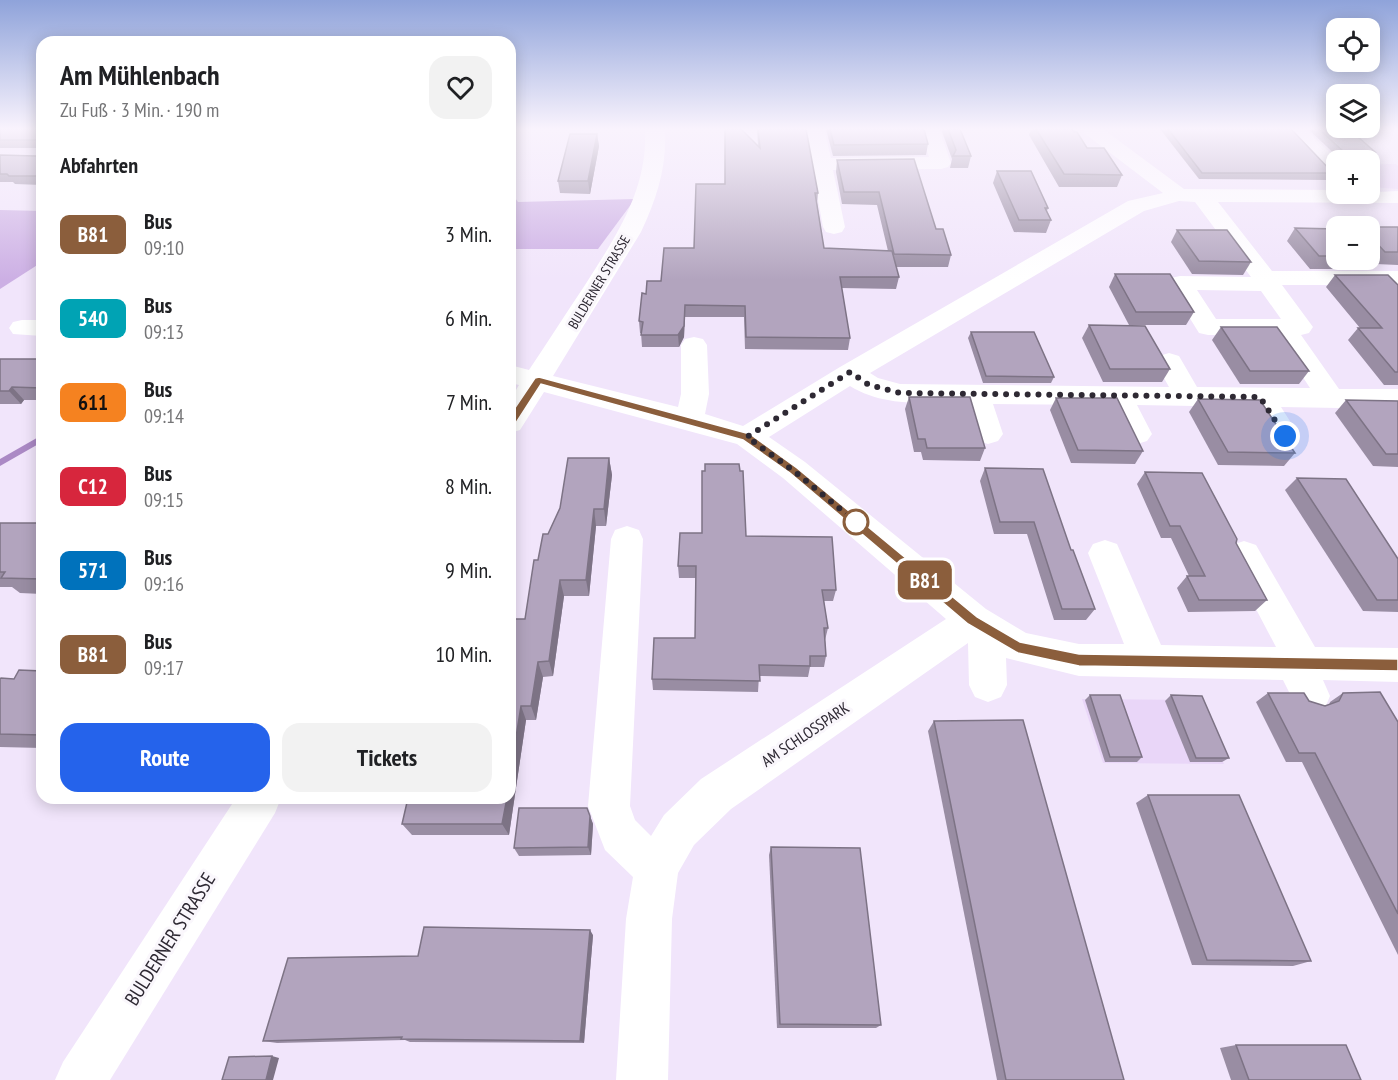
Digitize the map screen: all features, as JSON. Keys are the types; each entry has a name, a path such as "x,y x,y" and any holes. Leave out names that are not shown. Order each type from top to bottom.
{"street":[{"name":"BULDERNER STRASSE","path":"516,414 539,381 630,231 652,179"},
{"path":"825,179 834,227"},
{"path":"1167,179 1191,195 1267,281 1300,327 1208,327 1180,283 1267,281 1393,283"},
{"path":"747,437 850,372 1136,206 1191,195 1326,195"},
{"path":"1380,196 1398,197"},
{"path":"1283,327 1331,398"},
{"path":"689,420 695,394 694,345"},
{"path":"1169,362 1188,396"},
{"path":"850,372 869,385 900,393 1398,399"},
{"path":"516,375 747,437 794,471 979,624 1018,648 1079,660 1149,660 1303,674 1398,665"},
{"path":"976,393 988,434"},
{"path":"1118,395 1137,434"},
{"path":"1260,397 1285,436"},
{"path":"627,539 609,806 613,827 625,844 657,867"},
{"path":"1105,553 1149,660"},
{"path":"1244,554 1303,674"},
{"path":"979,624 988,685"},
{"name":"AM SCHLOSSPARK","path":"642,1080 649,919 657,867 679,830 716,794 979,624"},
{"name":"BULDERNER STRASSE","path":"81,1080 256,804"}],"shaded area":[{"path":"1380,179 1398,179 1398,189 1380,188"},
{"path":"516,199 518,202 635,199 598,249 516,249"},
{"path":"0,210 36,211 36,266 0,289"},
{"path":"1082,699 1196,700 1224,764 1103,763"}],"building":[{"path":"558,179 588,179 588,181"},
{"path":"725,179 815,179 818,193 815,193 824,248 892,251 899,277 840,277 850,338 746,337 745,306 685,305 684,326 678,335 641,335 643,322 639,321 642,293 646,294 647,281 661,281 664,248 694,248 696,184 725,184"},
{"path":"841,179 920,179 936,229 943,229 951,255 894,254 879,192 844,192"},
{"path":"1001,179 1035,179 1051,220 1019,220"},
{"path":"1380,227 1398,227 1398,252 1385,252 1380,247"},
{"path":"1295,228 1326,229 1326,256 1319,256"},
{"path":"1177,230 1227,230 1251,262 1199,261"},
{"path":"1115,274 1170,274 1194,312 1136,312"},
{"path":"1335,275 1388,275 1398,285 1398,372 1395,372 1358,328 1382,328"},
{"path":"1089,325 1145,326 1170,369 1110,369"},
{"path":"1221,327 1277,327 1309,371 1250,371"},
{"path":"971,332 1034,332 1054,377 986,376"},
{"path":"0,359 36,359 36,388 12,387 9,391 0,391"},
{"path":"909,397 970,397 985,448 927,448 925,439 918,439"},
{"path":"1056,398 1117,398 1143,451 1078,450"},
{"path":"1198,399 1260,400 1295,453 1228,452"},
{"path":"1346,400 1398,401 1398,454 1386,454"},
{"path":"568,458 609,458 604,509 594,509 586,580 560,580 549,661 538,662 531,706 521,706 516,737 516,619 525,619 534,560 538,560 543,534 548,534 560,508"},
{"path":"705,464 739,464 740,471 743,471 746,536 832,537 836,590 822,590 828,628 824,628 826,656 810,656 810,666 759,665 760,681 652,679 654,638 695,638 696,566 678,566 680,533 702,533 702,471 705,471"},
{"path":"985,468 1043,469 1071,550 1073,550 1095,609 1062,609 1034,522 1000,522"},
{"path":"1145,472 1202,473 1267,600 1199,600 1187,576 1205,576 1180,526 1170,526"},
{"path":"1297,478 1346,479 1398,559 1398,600 1377,600"},
{"path":"0,523 36,523 36,579 1,578 5,572 0,572"},
{"path":"19,670 36,671 36,735 0,734 0,679 14,679"},
{"path":"1380,692 1398,722 1398,914 1315,753 1299,753 1268,693 1304,693 1309,701 1325,706 1339,701 1343,693"},
{"path":"1090,695 1120,695 1142,757 1110,757"},
{"path":"1171,695 1202,696 1229,758 1196,758"},
{"path":"1023,720 1124,1080 1006,1080 934,721"},
{"path":"1148,795 1239,795 1311,961 1207,960"},
{"path":"407,804 506,804 502,824 402,824"},
{"path":"519,808 587,808 590,816 588,847 514,848"},
{"path":"771,847 860,848 881,1025 780,1024"},
{"path":"424,927 590,930 580,1041 401,1039 402,1037 263,1041 288,958 418,956"},
{"path":"1236,1045 1346,1045 1361,1080 1249,1080"},
{"path":"272,1056 266,1080 222,1080 229,1057"}],"waterway":[{"path":"0,463 36,442"}],"bus line":[{"name":"B81","path":"516,414 539,381 747,437 841,509 973,620 1018,648 1079,660 1398,665"}],"route":[{"path":"856,522 794,471 747,437 850,372 869,385 900,393 1260,397 1285,436"}]}
